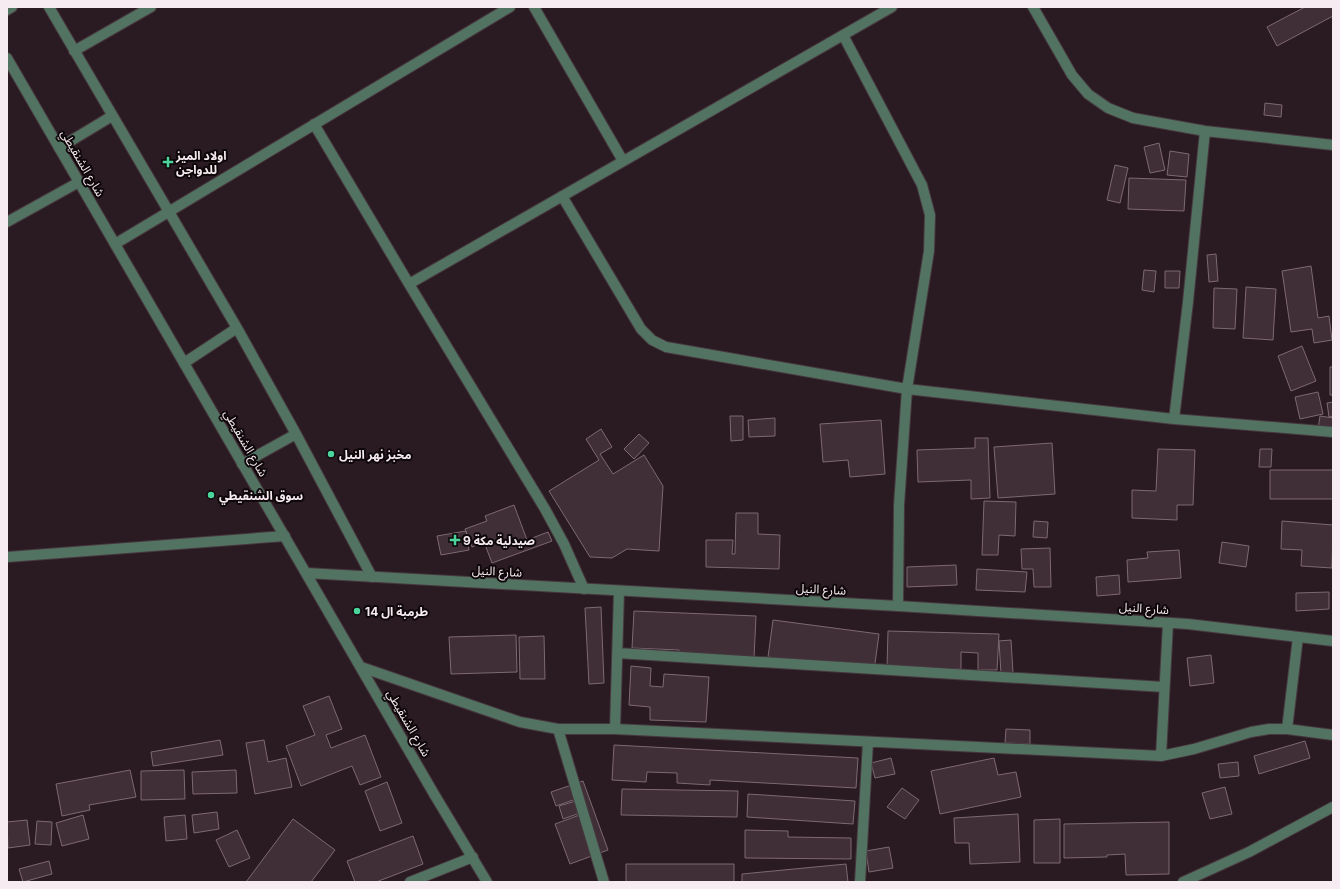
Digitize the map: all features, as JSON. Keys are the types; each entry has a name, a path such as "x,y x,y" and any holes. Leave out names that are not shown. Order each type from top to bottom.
{"street":[{"path":"7,10 12,7"},
{"path":"49,7 237,328 296,434 372,577"},
{"path":"74,51 151,7"},
{"path":"115,244 510,7"},
{"path":"534,7 623,161"},
{"path":"409,284 892,7"},
{"path":"1033,7 1072,75 1088,94 1108,108 1133,118 1205,131 1333,145"},
{"path":"843,35 922,185 930,215 929,251 907,389 899,505 898,606"},
{"name":"شارع الشنقيطي","path":"7,58 242,464 488,882"},
{"path":"59,148 112,116"},
{"path":"314,124 548,514 562,540 584,589"},
{"path":"1174,419 1188,302 1205,131"},
{"path":"7,222 79,182"},
{"path":"562,196 641,330 652,340 666,348 907,389 1174,419 1333,432"},
{"path":"184,363 237,328"},
{"path":"242,464 296,434"},
{"path":"7,557 285,536"},
{"name":"شارع النيل","path":"306,573 898,606 1168,623 1333,641"},
{"path":"615,729 619,591"},
{"path":"1161,756 1168,623"},
{"path":"1287,729 1298,637"},
{"path":"618,653 1164,687"},
{"path":"361,667 520,722 558,729 615,729 1161,756 1194,749 1251,732 1269,729 1287,729 1333,734"},
{"path":"558,729 604,882"},
{"path":"860,882 868,742"},
{"path":"1183,882 1249,852 1333,807"},
{"path":"410,882 473,857"}],"building":[{"path":"1305,7 1333,7 1333,16 1277,46 1267,27"},
{"path":"1265,103 1282,105 1281,117 1264,115"},
{"path":"1159,143 1165,170 1150,173 1144,147"},
{"path":"1170,151 1189,154 1187,177 1167,175"},
{"path":"1115,165 1128,168 1120,203 1107,200"},
{"path":"1129,178 1186,180 1184,211 1128,209"},
{"path":"1216,254 1218,281 1209,282 1207,255"},
{"path":"1311,266 1318,318 1329,316 1332,340 1314,343 1312,329 1291,332 1282,271"},
{"path":"1144,270 1156,271 1154,292 1142,290"},
{"path":"1165,271 1180,271 1179,288 1165,288"},
{"path":"1246,287 1276,289 1273,340 1243,338"},
{"path":"1214,288 1237,289 1235,329 1213,328"},
{"path":"1302,346 1316,381 1291,391 1278,356"},
{"path":"1330,367 1333,367 1333,395 1330,395"},
{"path":"1318,392 1323,414 1300,419 1295,397"},
{"path":"1333,402 1333,416 1329,417 1327,403"},
{"path":"730,416 743,416 743,440 731,441"},
{"path":"1320,416 1333,418 1333,431 1318,429"},
{"path":"775,418 775,436 749,437 748,420"},
{"path":"881,420 885,474 850,477 848,460 823,462 820,424"},
{"path":"601,429 612,447 600,454 613,474 644,455 663,486 659,551 627,549 612,558 590,557 549,491 599,460 586,439"},
{"path":"639,434 649,443 634,459 624,449"},
{"path":"975,438 988,438 990,498 971,499 971,480 918,482 917,450 975,448"},
{"path":"1052,443 1055,494 998,498 994,447"},
{"path":"1158,449 1195,450 1193,505 1177,505 1177,520 1132,518 1132,490 1156,491"},
{"path":"1260,449 1272,449 1271,467 1259,467"},
{"path":"1270,470 1333,470 1333,499 1270,499"},
{"path":"984,501 1016,502 1015,536 999,535 998,555 982,555"},
{"path":"514,505 527,540 548,532 552,541 492,563 484,542 472,547 465,529 487,521 485,516"},
{"path":"736,513 758,513 758,534 780,535 779,569 706,567 706,540 733,540 732,554 735,554"},
{"path":"1034,521 1048,522 1047,538 1033,537"},
{"path":"1282,521 1333,525 1332,568 1301,566 1302,550 1281,549"},
{"path":"466,531 469,550 441,555 437,536"},
{"path":"1222,542 1249,546 1246,567 1219,563"},
{"path":"1050,548 1051,587 1034,587 1033,569 1022,569 1021,549"},
{"path":"1179,550 1181,578 1128,582 1127,560 1148,558 1147,552"},
{"path":"956,565 957,585 907,587 907,567"},
{"path":"977,569 1027,572 1025,592 976,590"},
{"path":"1119,575 1120,594 1097,596 1096,577"},
{"path":"1329,592 1329,609 1296,611 1296,593"},
{"path":"601,607 604,683 589,684 585,608"},
{"path":"634,611 756,616 754,658 679,661 679,650 632,648"},
{"path":"773,620 879,634 874,671 768,657"},
{"path":"888,631 999,634 997,670 978,670 978,653 961,652 961,669 887,667"},
{"path":"516,635 517,672 451,674 449,637"},
{"path":"544,636 545,679 520,679 519,637"},
{"path":"1011,640 1013,673 1001,674 999,641"},
{"path":"1211,655 1214,683 1190,686 1187,658"},
{"path":"631,666 651,668 650,686 663,687 664,674 709,677 706,722 650,720 650,707 629,705"},
{"path":"329,696 342,729 326,735 331,748 365,735 381,777 360,785 352,766 301,786 286,746 315,735 303,706"},
{"path":"1006,729 1030,730 1030,744 1005,743"},
{"path":"220,740 223,755 153,766 151,752"},
{"path":"264,740 268,762 286,758 292,787 255,794 246,743"},
{"path":"1305,741 1310,758 1259,774 1254,756"},
{"path":"614,745 858,758 856,788 710,780 710,785 677,783 677,773 647,772 646,782 612,780"},
{"path":"891,758 895,774 875,778 871,763"},
{"path":"994,758 998,775 1016,772 1021,797 940,814 931,771"},
{"path":"1238,762 1239,776 1220,778 1218,764"},
{"path":"130,770 136,797 89,805 90,810 62,816 56,784"},
{"path":"184,770 185,799 141,800 141,771"},
{"path":"236,770 237,793 193,794 192,772"},
{"path":"583,781 608,850 570,864 555,824 585,813 579,798 556,806 551,792"},
{"path":"387,782 402,823 380,831 365,791"},
{"path":"1225,787 1232,814 1210,819 1202,793"},
{"path":"902,788 919,800 905,819 887,807"},
{"path":"622,789 738,791 737,817 621,815"},
{"path":"748,794 855,801 853,824 747,817"},
{"path":"576,801 580,813 563,819 559,806"},
{"path":"217,812 219,829 194,833 192,815"},
{"path":"1018,814 1020,862 970,864 969,843 955,843 954,818"},
{"path":"83,815 89,839 62,846 56,823"},
{"path":"185,815 187,839 166,841 164,817"},
{"path":"293,819 335,850 311,882 246,882"},
{"path":"1060,819 1060,863 1034,863 1034,820"},
{"path":"27,820 30,845 8,848 7,822"},
{"path":"37,821 52,822 51,845 35,844"},
{"path":"1169,822 1169,874 1126,875 1125,854 1107,855 1107,857 1064,858 1064,824"},
{"path":"237,830 250,858 229,867 216,840"},
{"path":"745,830 788,831 788,837 851,838 851,859 745,858"},
{"path":"413,836 423,864 376,882 355,882 347,861"},
{"path":"889,847 893,868 869,872 866,851"},
{"path":"49,861 52,874 23,882 19,869"},
{"path":"626,864 734,864 734,882 626,882"},
{"path":"846,864 848,882 742,882 742,874"}],"place":[{"name":"اولاد الميز للدواجن","path":"168,162"},
{"name":"مخبز نهر النيل","path":"331,454"},
{"name":"سوق الشنقيطي","path":"211,495"},
{"name":"صيدلية مكة 9","path":"455,540"},
{"name":"طرمبة ال 14","path":"357,611"}]}
